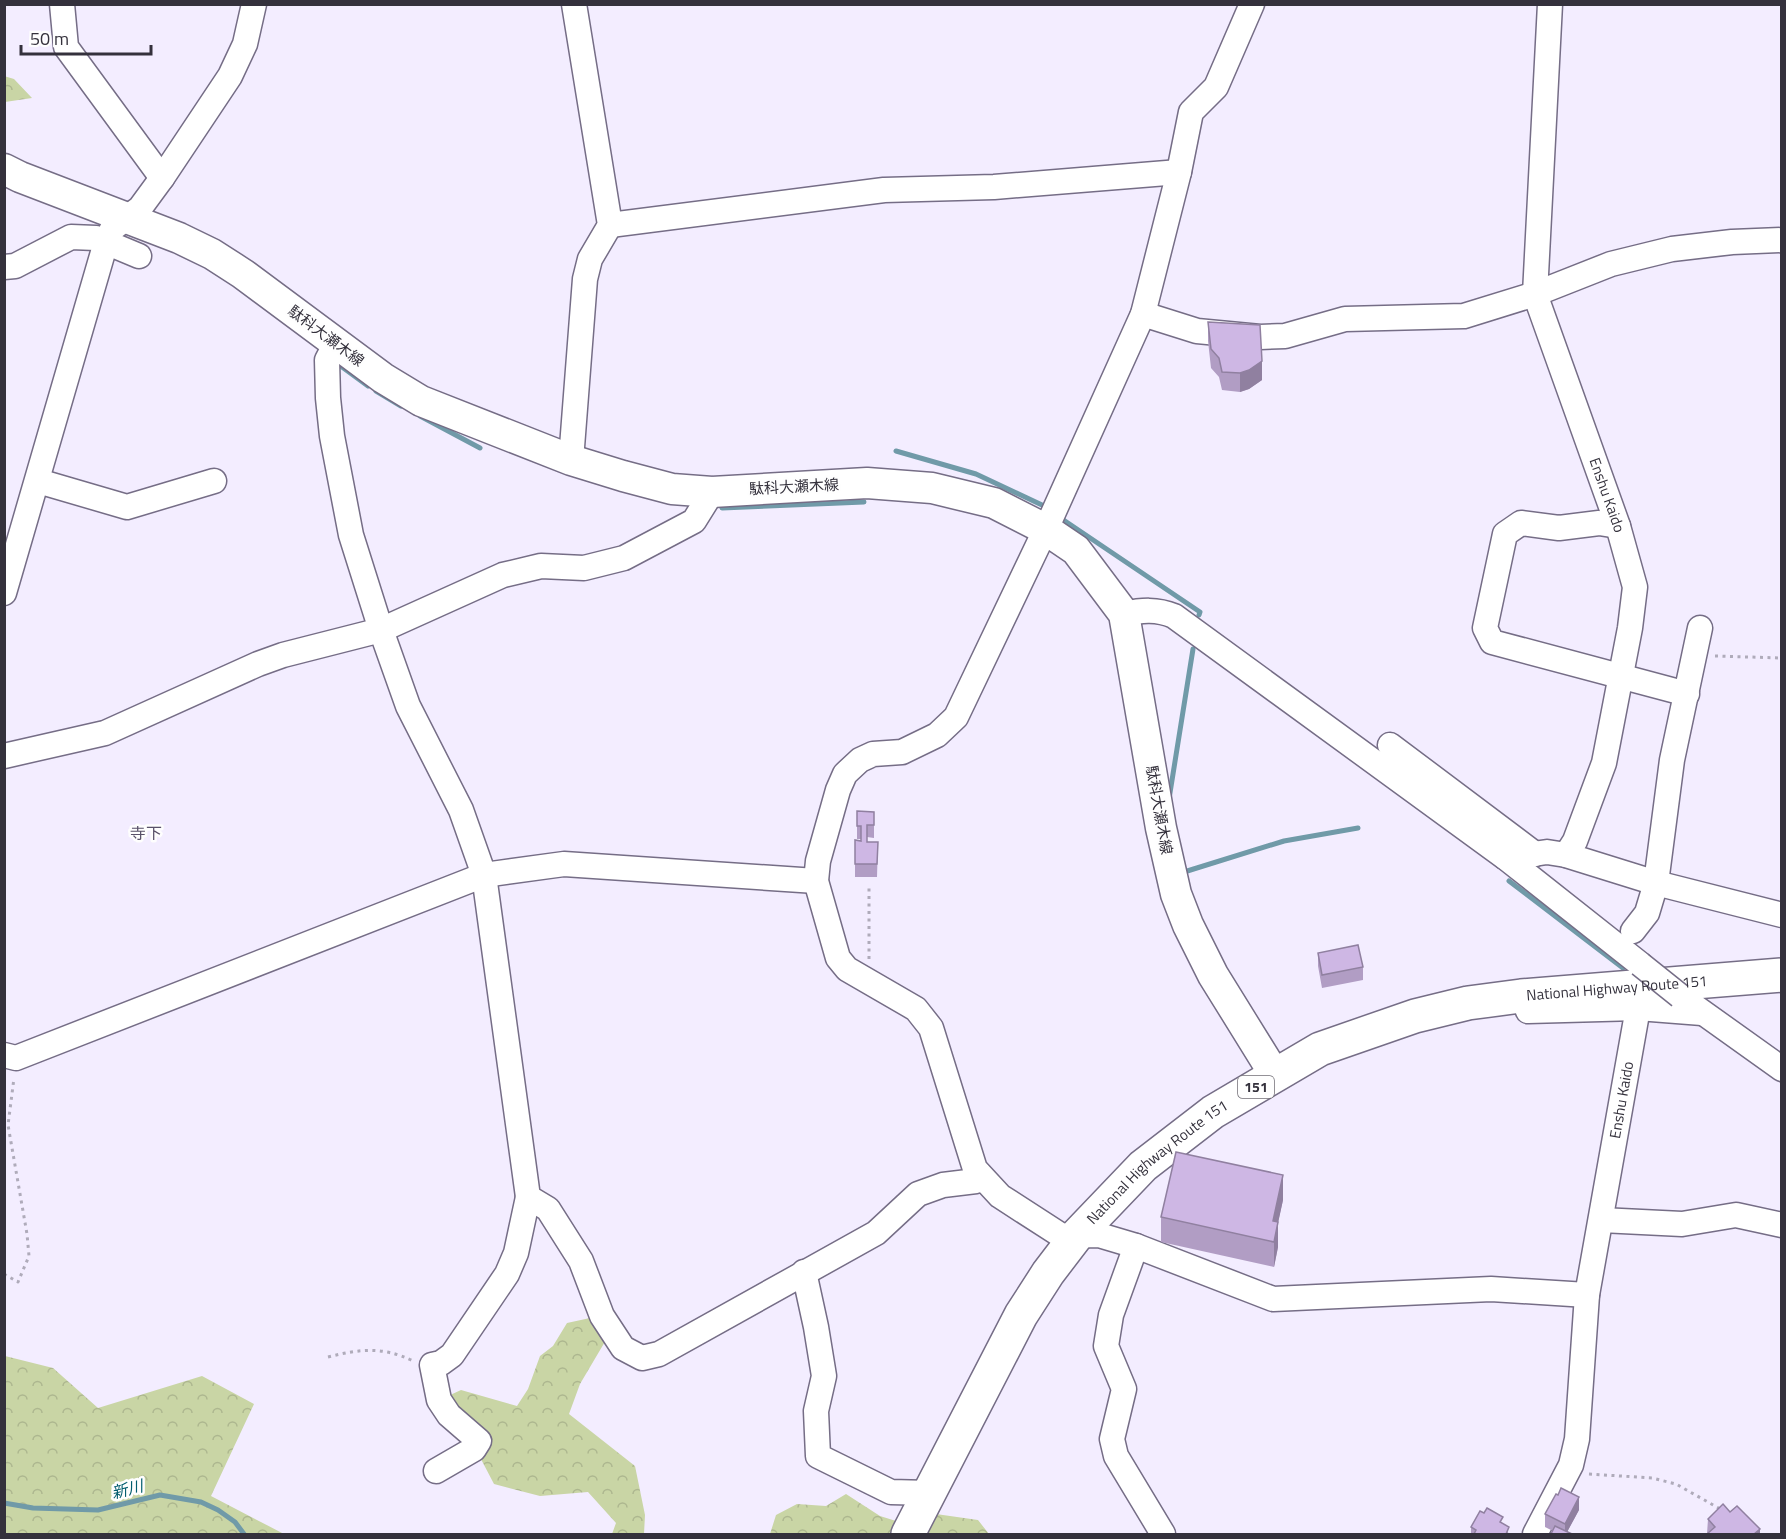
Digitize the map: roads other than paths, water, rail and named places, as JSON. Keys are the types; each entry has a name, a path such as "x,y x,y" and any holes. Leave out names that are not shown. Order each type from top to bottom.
{"highway":[{"name":"National Highway Route 151","path":"908,1534 1022,1315 1048,1273 1077,1235 1143,1166 1213,1112 1320,1050 1415,1016 1468,1003 1521,996 1782,975"}],"main road":[{"name":"駄科大瀬木線","path":"4,169 179,238 212,254 243,274 383,378 421,401 571,460 672,489 712,492 867,483 932,488 994,503 1045,529 1076,550 1125,614 1161,828 1176,894 1188,925 1213,975 1275,1075"}],"street":[{"path":"62,4 66,47 162,178"},
{"path":"4,592 15,521 38,481 106,242 112,229 140,208 230,76 245,44 254,4"},
{"path":"571,460 585,279 590,259 610,225 574,4"},
{"path":"1252,4 1216,87 1191,112 1179,172 1143,314 956,717 937,735 902,752 873,754 860,760 845,774 838,790 818,861 816,880 838,957 847,969 916,1009 932,1028 975,1169 1000,1196 1062,1236 1099,1234 1273,1299 1491,1289 1587,1295"},
{"name":"Enshu Kaido","path":"1550,4 1535,294 1618,526 1635,587 1630,628 1604,763 1575,841 1566,855"},
{"path":"610,225 884,190 994,187 1179,172"},
{"path":"4,267 15,266 71,237 96,238 139,256"},
{"path":"1143,314 1197,331 1260,337 1285,336 1345,319 1464,316 1535,294 1611,264 1672,249 1732,242 1782,240"},
{"path":"336,343 327,360 328,398 332,436 351,535 408,706 461,810 484,875 528,1197 516,1253 507,1274 452,1355 441,1363 432,1365 439,1400 449,1414 479,1441 474,1449 436,1470"},
{"path":"38,481 127,507 214,481"},
{"path":"4,756 105,733 283,655 381,630 503,575 541,566 584,568 624,558 694,521 712,492"},
{"path":"1618,526 1599,523 1559,528 1521,523 1505,534 1485,628 1492,642 1620,678 1687,694"},
{"path":"1125,614 1144,610 1174,616 1506,858 1702,1013 1782,1069"},
{"path":"1633,931 1647,913 1656,883 1672,760 1700,628"},
{"path":"1390,745 1535,861"},
{"path":"1506,858 1535,861 1547,852 1566,855 1656,883 1782,915"},
{"path":"10,1057 484,875 564,864 816,880"},
{"path":"1521,996 1528,1011 1638,1008 1702,1013"},
{"name":"Enshu Kaido","path":"1535,1534 1571,1465 1577,1439 1587,1295 1638,1008"},
{"path":"528,1197 548,1209 581,1261 603,1316 623,1348 642,1358 659,1354 876,1233 918,1194 943,1185 976,1181 981,1177"},
{"path":"1601,1220 1682,1224 1736,1215 1782,1225"},
{"path":"1136,1246 1111,1315 1106,1346 1124,1389 1112,1439 1116,1456 1163,1534"},
{"path":"804,1272 824,1376 816,1410 818,1456 891,1492 927,1499"}],"waterway":[{"path":"338,364 368,386"},
{"path":"376,391 401,406"},
{"path":"420,416 480,448"},
{"path":"896,451 976,474 1042,505"},
{"path":"722,508 864,502"},
{"path":"1062,519 1200,612 1199,615"},
{"path":"1169,799 1193,649"},
{"path":"1183,866 1184,872 1284,841 1358,828"},
{"path":"1509,881 1623,968"},
{"name":"新川","path":"4,1503 33,1508 98,1510 160,1495 201,1502 235,1522 244,1534"}],"district":[{"name":"寺下","path":"146,833"}]}
